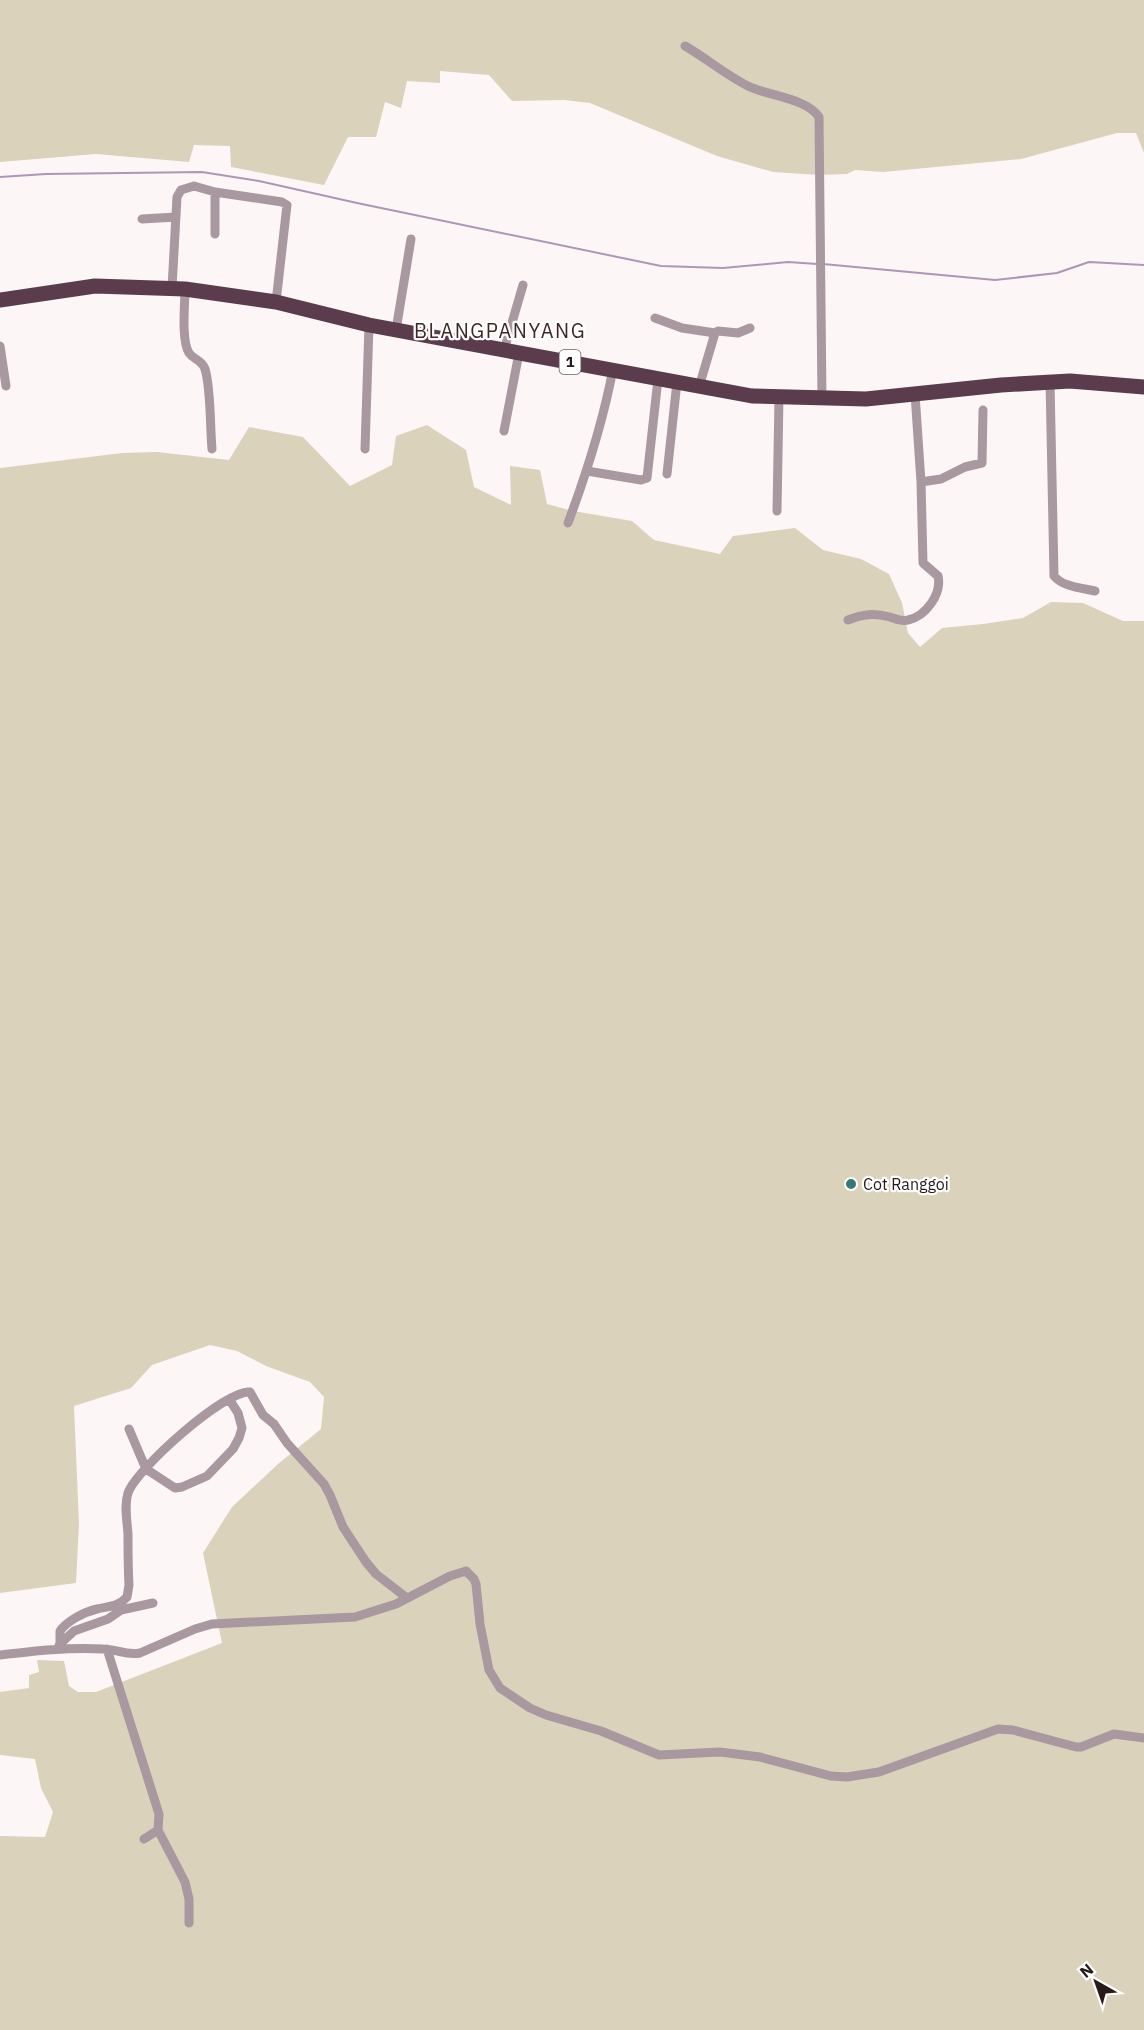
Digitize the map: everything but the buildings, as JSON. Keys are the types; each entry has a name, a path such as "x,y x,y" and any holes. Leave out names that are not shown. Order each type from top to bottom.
{"highway":[{"name":"1","path":"0,300 95,286 179,288 276,303 369,325 752,396 866,399 1050,381 1110,383 1144,387"}],"street":[{"path":"685,46 748,87 801,103 818,114 820,119 822,399"},
{"path":"212,449 206,374 201,362 190,355 187,348 179,288 176,217 177,197 181,190 194,186 215,192 282,202 287,205 276,303"},
{"path":"215,192 215,234"},
{"path":"142,219 176,217"},
{"path":"396,330 411,239"},
{"path":"504,431 511,351 523,285"},
{"path":"655,318 682,328 715,333 718,331 738,333 750,328"},
{"path":"365,449 369,325"},
{"path":"699,387 715,333"},
{"path":"0,346 6,386"},
{"path":"568,523 604,415 613,369"},
{"path":"586,471 640,480 647,478 658,379"},
{"path":"1050,381 1054,576 1058,581 1066,584 1095,591"},
{"path":"667,474 677,382"},
{"path":"848,620 860,615 871,614 907,621 921,614 929,606 939,581 938,576 923,563 921,482 915,394"},
{"path":"777,511 779,397"},
{"path":"921,482 945,478 960,469 982,463 983,410"},
{"path":"60,1647 60,1631 65,1624 91,1611 122,1603 127,1597 129,1585 126,1501 135,1479 176,1438 204,1416 243,1392 250,1392 263,1415 274,1424 287,1443 324,1484 343,1527 366,1562 376,1574 407,1598"},
{"path":"129,1429 146,1468 175,1488 193,1483 207,1476 233,1449 239,1438 242,1428 238,1413 229,1399"},
{"path":"0,1654 60,1647 107,1648 125,1654 135,1654 212,1624 355,1617 374,1612 407,1598 450,1575 465,1571 476,1584 480,1624 489,1670 500,1688 546,1715 601,1731 659,1755 720,1752 760,1756 831,1776 847,1777 879,1772 998,1729 1012,1730 1076,1747 1114,1734 1144,1738"},
{"path":"60,1647 74,1631 108,1619 121,1610 153,1603"},
{"path":"107,1648 159,1814 158,1830 185,1882 189,1899 189,1923"},
{"path":"144,1839 158,1830"}],"shaded area":[{"path":"0,0 1144,0 1144,153 1136,133 1117,133 1021,159 883,172 855,170 847,174 773,172 717,156 590,103 564,100 512,101 489,75 440,71 440,83 407,81 401,108 385,102 376,137 348,137 324,185 231,167 230,146 194,145 189,162 96,154 0,162"},
{"path":"427,425 466,450 474,487 511,505 510,466 540,470 547,504 632,521 654,540 720,554 733,536 795,528 823,550 861,559 889,574 902,603 908,633 920,647 942,628 1023,618 1051,602 1083,603 1123,621 1144,621 1144,2030 0,2030 0,1836 45,1837 53,1812 41,1788 35,1759 0,1755 0,1692 29,1688 29,1675 39,1672 37,1660 64,1661 69,1686 78,1692 96,1692 222,1643 203,1553 232,1507 278,1464 321,1429 324,1397 310,1382 266,1366 237,1351 210,1345 152,1365 131,1388 74,1406 79,1524 76,1583 0,1593 0,468 122,453 157,452 229,460 249,427 303,437 350,486 392,465 396,436"}],"waterway":[{"path":"0,177 46,174 202,172 259,181 661,266 723,268 788,262 817,264"},
{"path":"823,264 995,280 1057,273 1089,262 1144,265"}],"place":[{"name":"Cot Ranggoi","path":"851,1184"}],"district":[{"name":"BLANGPANYANG","path":"500,331"}]}
